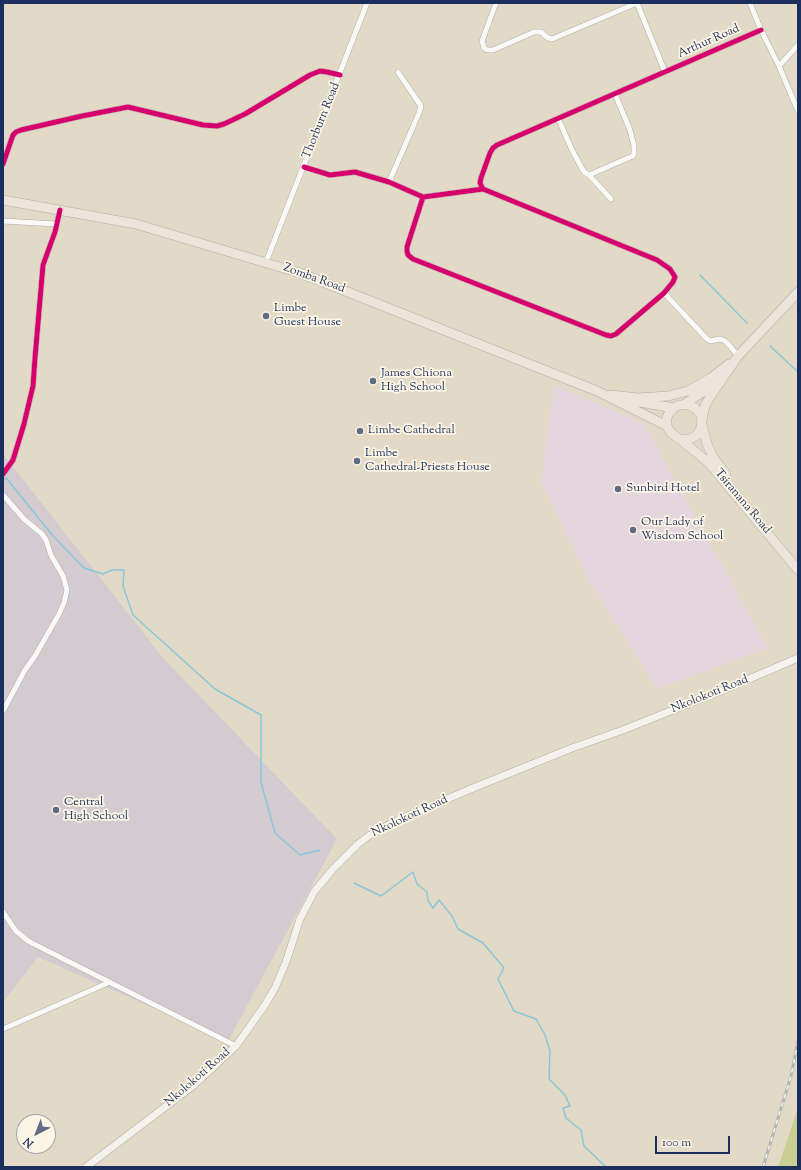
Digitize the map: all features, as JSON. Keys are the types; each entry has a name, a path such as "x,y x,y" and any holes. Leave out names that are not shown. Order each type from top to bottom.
{"highway":[{"name":"Zomba Road","path":"3,200 136,224 266,262 330,284 609,396 667,426"},
{"path":"609,396 638,398 668,396 688,391 711,378 736,358 798,292"},
{"path":"728,371 706,390 683,405 674,408 668,417 667,426 671,433 681,440 694,438 700,432 705,406 710,397 728,371 736,358"},
{"name":"Zomba Road","path":"609,396 674,408"},
{"path":"683,405 688,405 695,408 701,415 702,421"},
{"name":"Tsiranana Road","path":"702,421 707,444 713,457 798,560"},
{"name":"Tsiranana Road","path":"681,440 709,463 798,570"}],"main road":[{"name":"Nkolokoti Road","path":"86,1167 194,1085 236,1046 266,1005 275,988 286,962 300,919 314,892 346,854 370,835 398,820 514,771 630,727 798,658"}],"street":[{"name":"Thorburn Road","path":"266,262 368,3"},
{"path":"496,3 482,41 484,48 487,50 493,50 534,32 541,32 548,38 552,39 637,3 665,72"},
{"path":"750,3 798,111"},
{"name":"Arthur Road","path":"483,189 480,181 493,148 497,145 761,30"},
{"path":"779,66 798,45"},
{"path":"3,164 14,133 21,130 89,114 128,107 217,126 245,114 310,74 327,72 340,75"},
{"path":"389,182 421,106 398,72"},
{"path":"589,175 632,156 634,152 630,130 615,94"},
{"path":"558,118 572,150 584,172 589,175 611,199"},
{"path":"304,167 330,175 355,172 389,182 423,197 483,189 657,260 670,269 674,277 671,285 664,292 616,334 609,336 422,263 408,256 407,252 423,197"},
{"path":"3,474 13,460 24,424 33,386 43,265 60,210"},
{"path":"3,221 56,224"},
{"path":"664,292 707,339 710,341 720,339 724,341 730,346 736,358"},
{"path":"3,495 24,519 42,534 46,540 51,555 63,576 67,590 64,603 59,614 35,656 25,670 3,711"},
{"path":"3,912 16,931 28,941 236,1046"},
{"path":"3,1029 110,982"}],"shaded area":[{"name":"Our Lady of Wisdom School","path":"554,385 644,424 768,648 657,689 588,579 541,481"},
{"path":"3,454 164,659 337,839 228,1041 38,957 3,1002"}],"green space":[{"path":"798,1108 798,1167 778,1167"}],"waterway":[{"path":"700,275 747,323"},
{"path":"770,346 798,372"},
{"path":"3,478 7,479 53,536 84,568 103,574 112,570 124,570 123,586 133,615 215,689 261,715 261,782 275,833 300,855 320,850"},
{"path":"354,883 381,896 413,872 417,884 427,892 428,901 433,908 439,900 452,916 458,929 483,943 504,968 498,979 514,1011 536,1019 545,1035 550,1051 549,1079 565,1095 570,1106 563,1108 566,1118 581,1130 584,1146 606,1167"}],"railway":[{"path":"763,1167 791,1076 798,1041"}],"cycle path":[{"path":"483,189 480,183 481,178 490,153 497,145 761,30"},
{"path":"3,164 13,135 21,130 128,107 203,125 217,126 245,114 310,75 320,71 340,75"},
{"path":"304,167 330,175 355,172 389,182 423,197 483,189 657,260 670,269 675,277 664,293 616,334 611,336 606,335 413,259 408,255 407,247 423,197"},
{"path":"3,474 13,460 24,424 33,386 43,265 55,232 60,210"}],"place":[{"name":"Limbe Guest House","path":"266,316"},
{"name":"James Chiona High School","path":"373,381"},
{"name":"Limbe Cathedral","path":"360,431"},
{"name":"Limbe Cathedral-Priests House","path":"357,461"},
{"name":"Sunbird Hotel","path":"618,489"},
{"name":"Our Lady of Wisdom School","path":"633,530"},
{"name":"Central High School","path":"56,810"}]}
